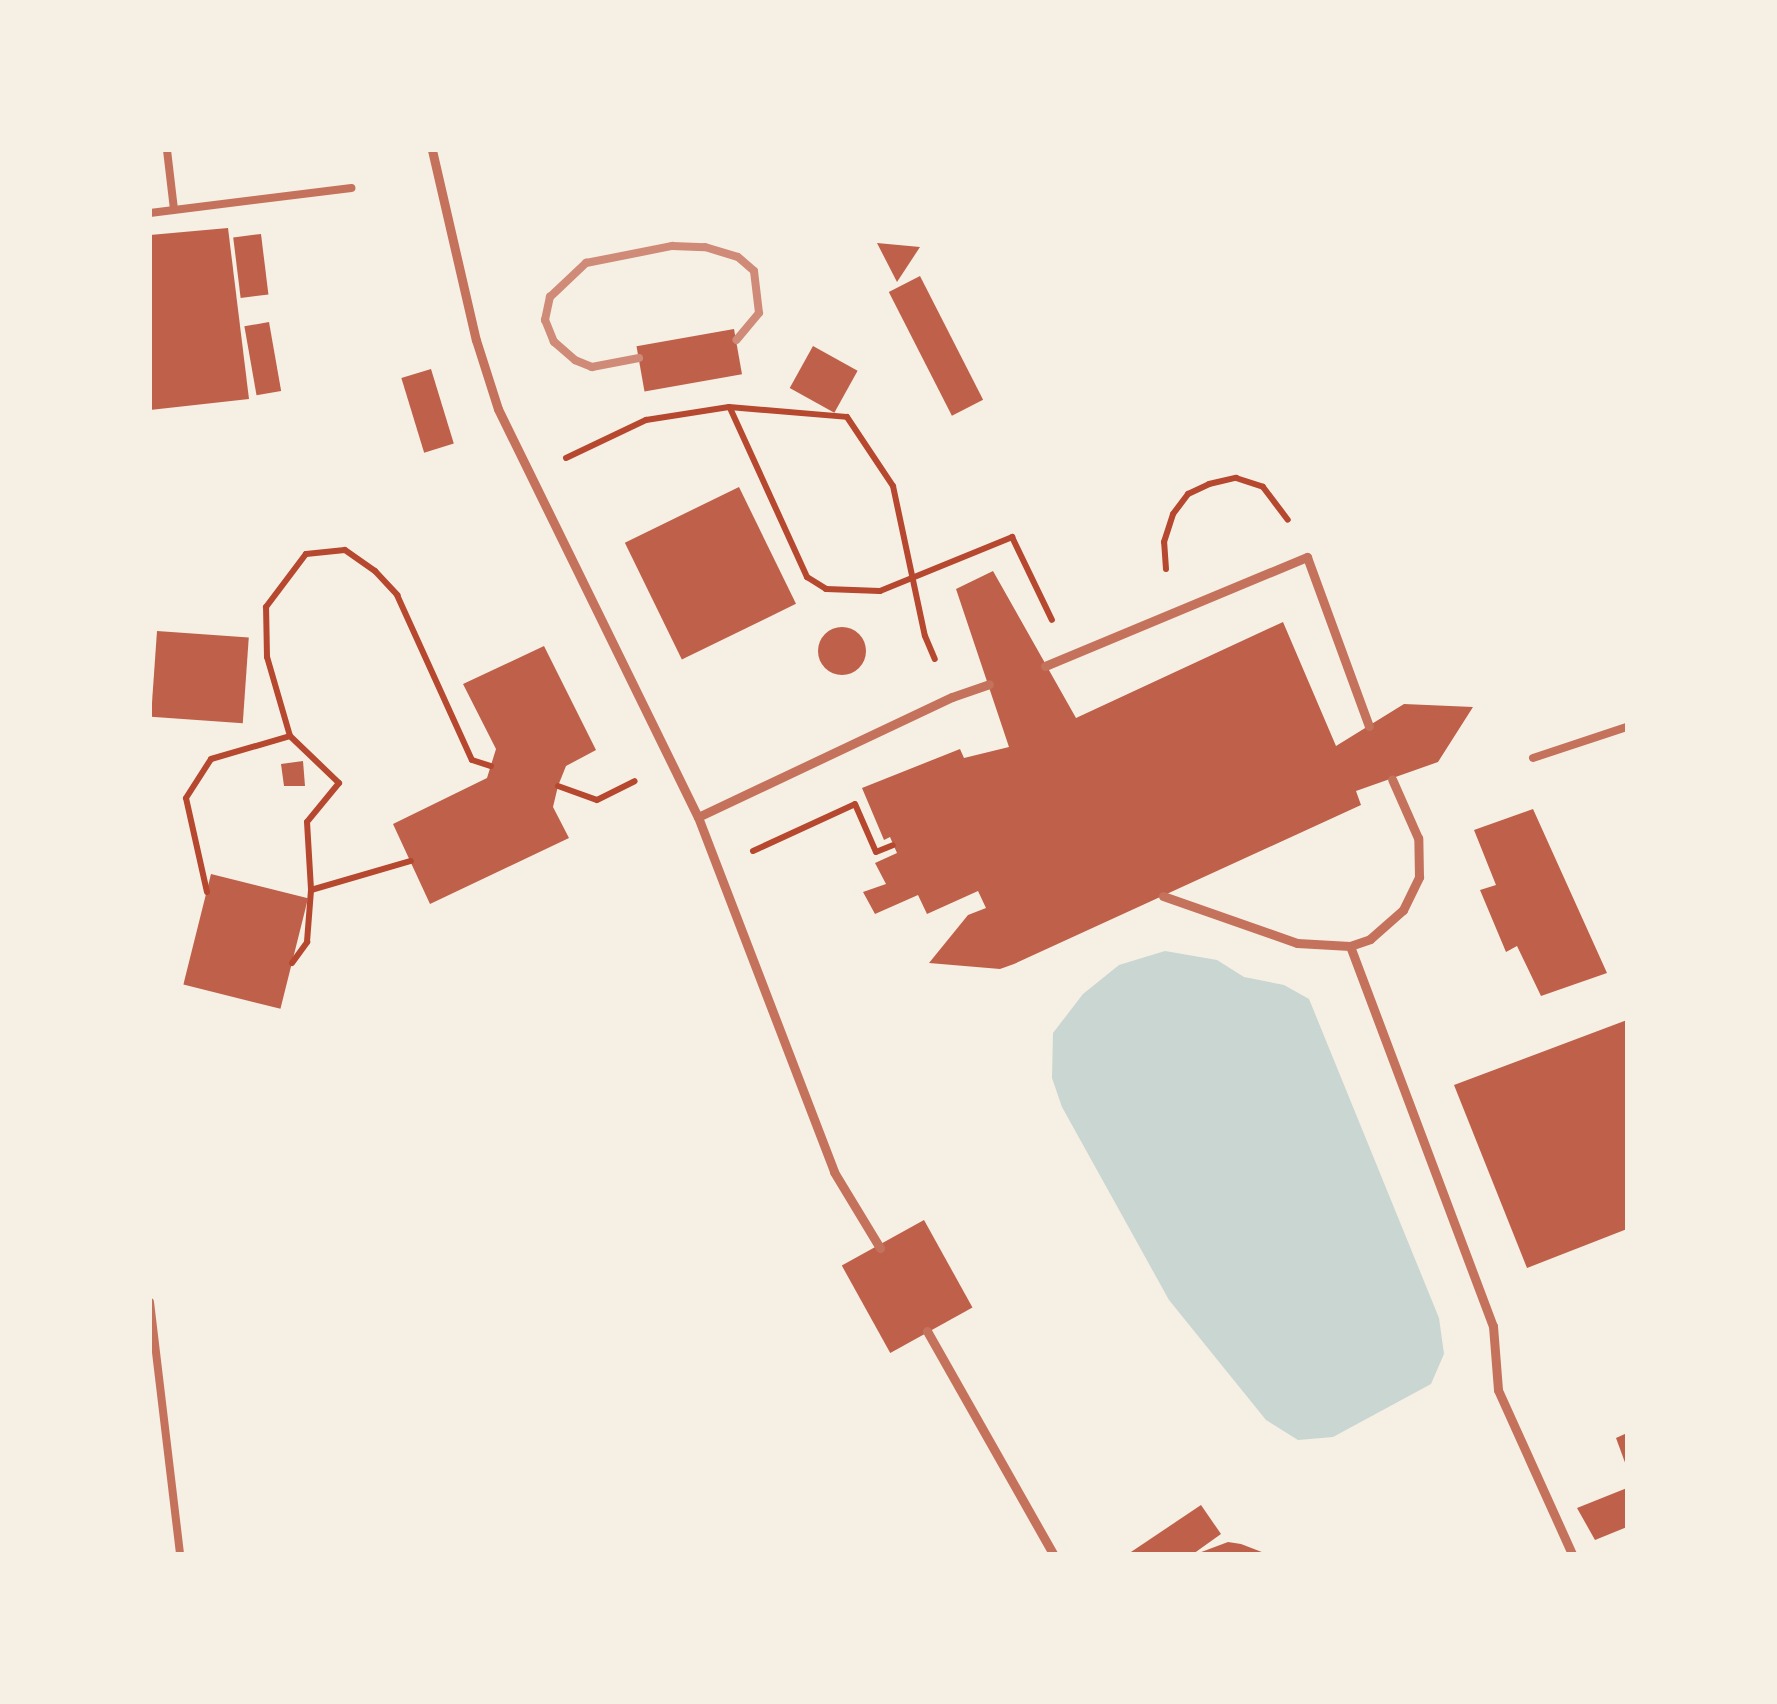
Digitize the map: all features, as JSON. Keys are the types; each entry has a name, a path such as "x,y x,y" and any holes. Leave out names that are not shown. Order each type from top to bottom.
{"street":[{"path":"432,150 476,340 498,409 698,817 834,1172 880,1248"},
{"path":"1045,666 1307,557 1369,726"},
{"path":"698,817 952,697 989,684"},
{"path":"1163,896 1297,943 1350,946 1370,939 1403,910 1419,877 1418,838 1392,779"},
{"path":"1350,946 1492,1326 1498,1390 1572,1554"},
{"path":"927,1331 1053,1554"}],"lane":[{"path":"168,150 174,210"},
{"path":"150,213 351,188"},
{"path":"1533,758 1627,726"},
{"path":"150,1302 180,1554"}],"path":[{"path":"729,407 807,578 826,589 880,591 1012,537 1070,657"},
{"path":"528,476 646,420 729,407 847,417 892,486 926,636 952,697"},
{"path":"1176,614 1164,542 1172,514 1188,494 1209,484 1236,478 1263,488 1284,513 1307,557"},
{"path":"292,963 307,942 311,890 307,822 339,783 290,736 268,657 266,607 306,554 345,550 375,571 397,595 472,760 491,766"},
{"path":"207,892 186,798 211,759 290,736"},
{"path":"558,786 596,800 671,764"},
{"path":"797,831 855,804 876,852 893,845"},
{"path":"311,890 411,860"}],"shaded area":[{"path":"1165,951 1217,960 1244,977 1284,985 1309,999 1439,1318 1444,1354 1431,1384 1333,1437 1298,1440 1266,1420 1169,1300 1062,1107 1052,1078 1053,1033 1083,994 1119,965"}],"building":[{"path":"228,228 249,399 150,410 150,235"},
{"path":"261,234 268,295 241,298 233,237"},
{"path":"877,243 920,247 897,282"},
{"path":"920,276 983,400 952,416 889,292"},
{"path":"269,322 281,391 257,395 244,326"},
{"path":"734,329 742,374 644,391 637,346"},
{"path":"813,346 858,371 834,413 790,388"},
{"path":"431,369 454,444 424,453 401,378"},
{"path":"739,487 796,604 682,660 625,543"},
{"path":"993,571 1076,718 1283,622 1336,746 1404,704 1473,707 1438,762 1356,791 1361,805 1014,964 1000,969 929,963 968,915 986,908 978,891 927,914 918,895 875,914 863,892 886,884 875,863 897,853 890,837 884,840 862,788 960,749 964,758 1009,747 956,589"},
{"path":"842,627 859,634 866,651 859,668 842,675 825,668 818,651 825,634"},
{"path":"157,631 249,637 243,723 151,717"},
{"path":"544,646 596,750 566,766 558,786 553,807 569,838 430,904 393,824 487,778 496,749 463,684"},
{"path":"303,761 305,786 284,786 281,764"},
{"path":"1533,809 1607,973 1541,996 1517,946 1506,952 1480,890 1496,885 1474,830"},
{"path":"211,874 308,898 280,1009 183,985"},
{"path":"1627,1020 1627,1229 1527,1268 1454,1085"},
{"path":"924,1220 972,1307 890,1353 842,1266"},
{"path":"1627,1433 1627,1468 1616,1438"},
{"path":"1627,1488 1627,1527 1595,1540 1577,1508"},
{"path":"1201,1505 1221,1534 1193,1554 1128,1554"},
{"path":"1228,1542 1241,1544 1267,1554 1196,1554"}],"railway":[{"path":"639,358 592,367 575,360 554,342 545,320 550,297 586,263 672,246 705,247 738,257 754,271 759,313 736,340"}]}
